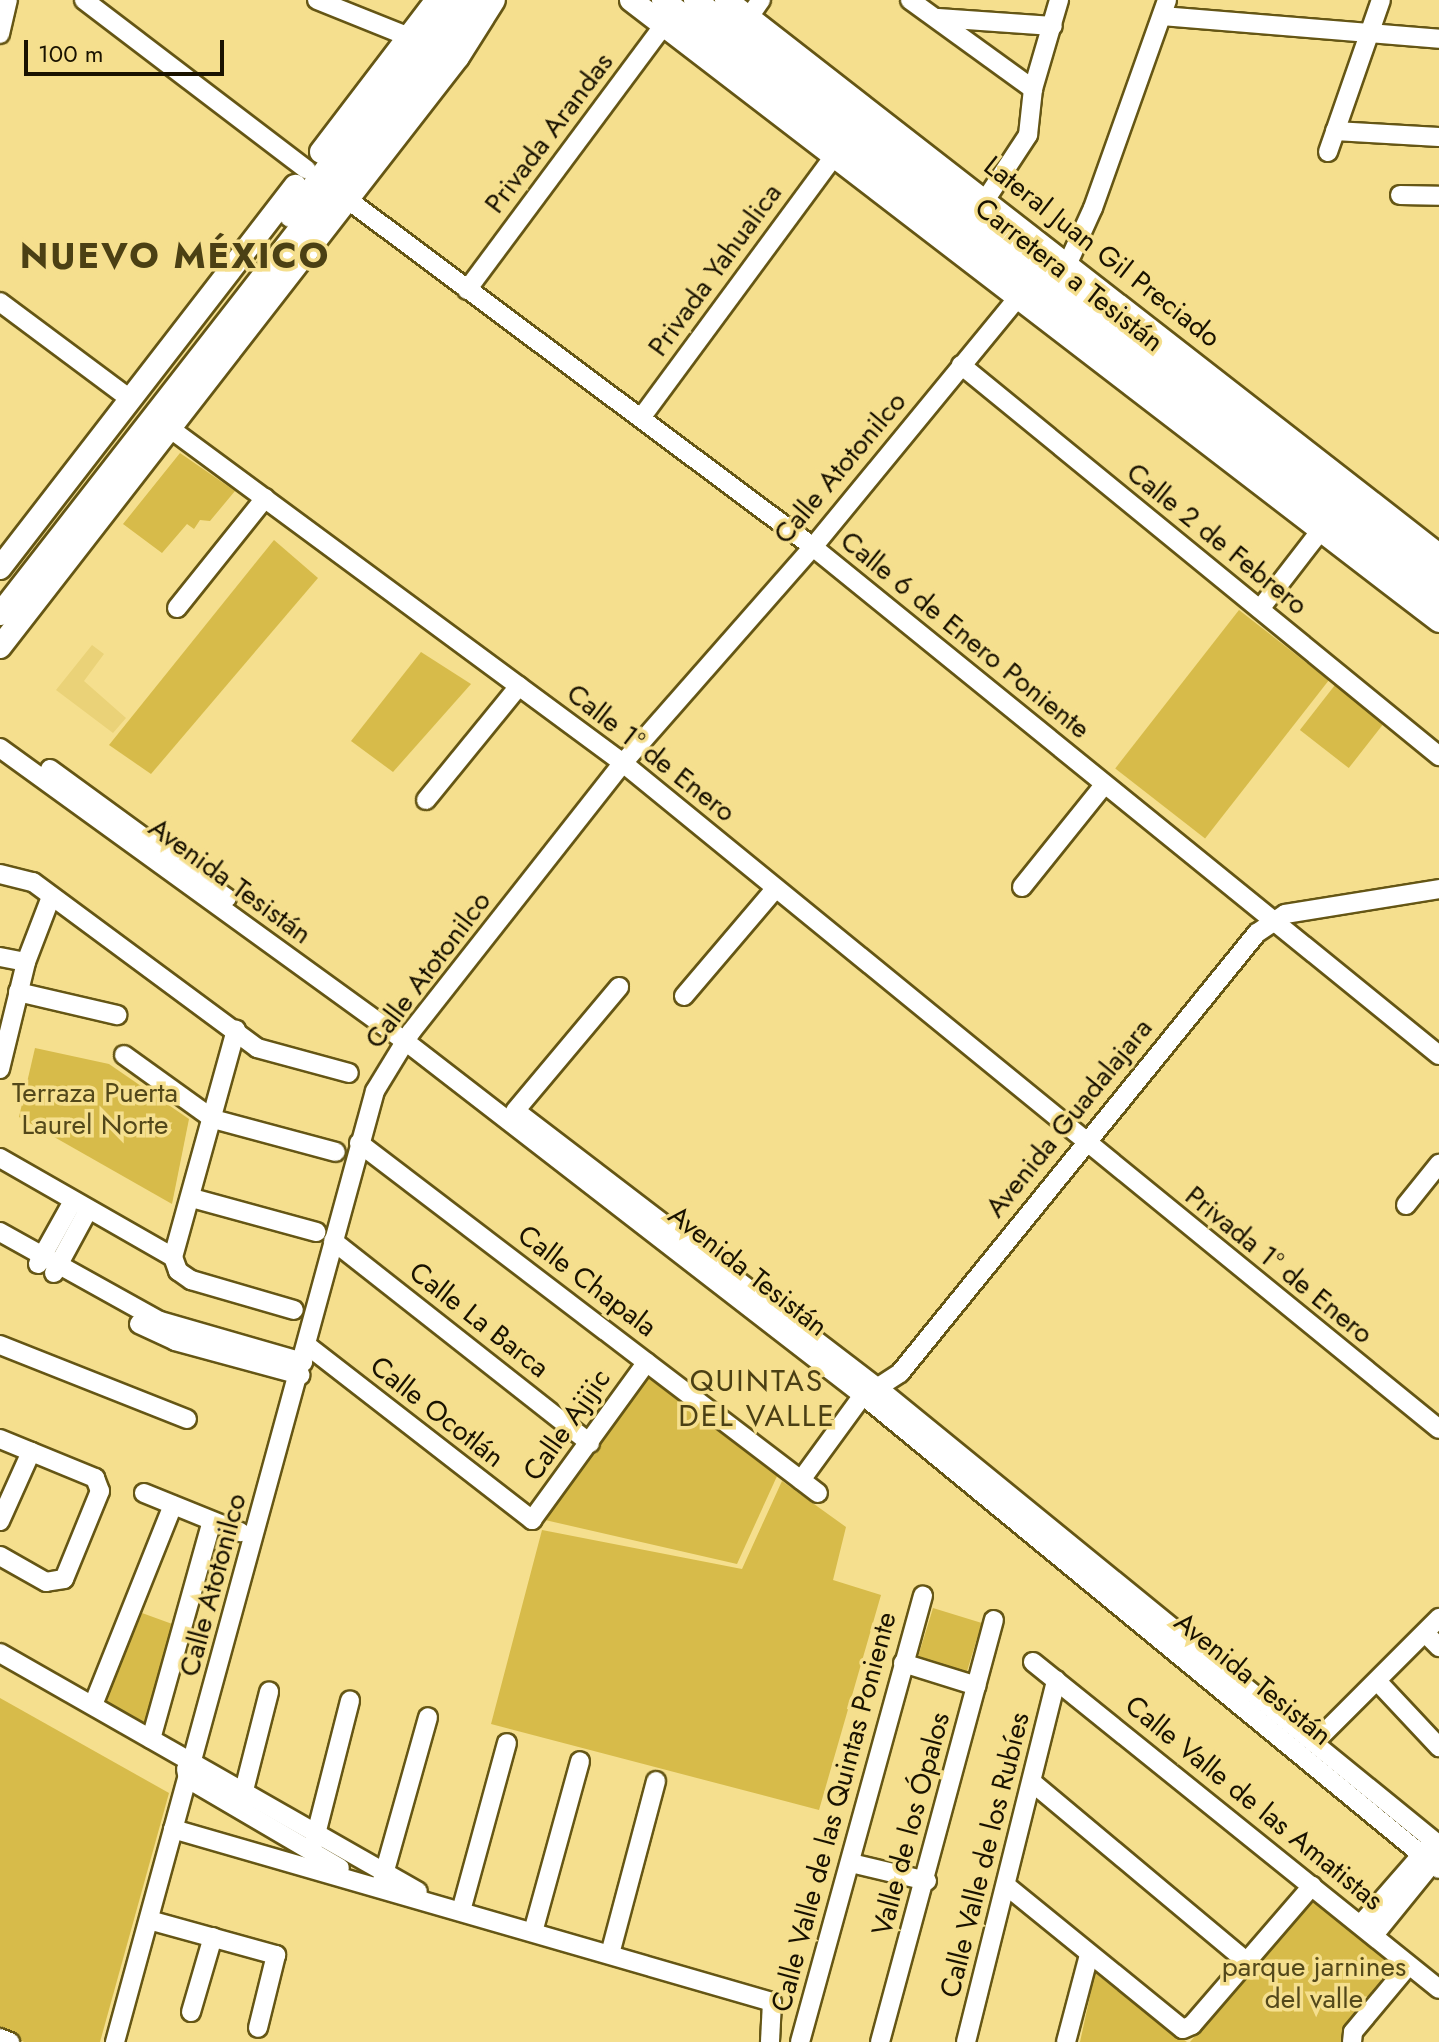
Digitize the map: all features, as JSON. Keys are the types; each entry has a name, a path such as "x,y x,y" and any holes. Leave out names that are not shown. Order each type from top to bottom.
{"main road":[{"path":"0,568 437,0"},
{"path":"0,594 454,0"},
{"path":"0,614 478,0"},
{"path":"0,647 458,57 494,0"},
{"path":"631,0 674,9 834,156 1018,297 1127,369 1321,530 1439,621"},
{"name":"Lateral Juan Gil Preciado","path":"726,0 755,9 986,199 1439,555"},
{"name":"Carretera a Tesistán","path":"674,9 1127,369 1439,598"},
{"name":"Carretera a Tesistán","path":"674,9 1439,574"}],"street":[{"path":"0,34 8,0"},
{"path":"84,0 307,170"},
{"path":"317,0 407,36"},
{"path":"910,0 1033,89"},
{"path":"986,199 1028,135 1033,89 1059,0"},
{"path":"1328,152 1381,0"},
{"path":"1068,263 1164,8 1439,39"},
{"name":"Privada Arandas","path":"467,290 674,9"},
{"path":"938,18 1053,26"},
{"path":"1335,131 1439,137"},
{"name":"Privada Yahualica","path":"641,418 834,156"},
{"path":"1400,195 1439,196"},
{"name":"Calle 6 de Enero Poniente","path":"347,199 813,547 1439,1055"},
{"name":"Calle Atotonilco","path":"189,1760 304,1361 333,1241 375,1091 408,1037 623,763 813,547 1018,297"},
{"path":"0,302 130,399"},
{"name":"Calle 2 de Febrero","path":"961,365 1439,756"},
{"name":"Calle 1° de Enero","path":"168,427 623,763 1084,1144"},
{"path":"177,608 265,498"},
{"path":"1260,609 1321,530"},
{"path":"426,800 519,686"},
{"name":"Avenida Tesistán","path":"0,733 408,1037 871,1392 1434,1854"},
{"name":"Avenida Tesistán","path":"0,748 515,1111 1314,1743 1434,1854"},
{"path":"1022,887 1104,785"},
{"path":"0,874 33,882 257,1048 349,1073"},
{"path":"684,996 775,889"},
{"path":"1271,921 1314,908 1439,889"},
{"path":"0,1069 4,1037 26,962 51,897"},
{"name":"Avenida Guadalajara","path":"801,1480 871,1392 900,1373 1084,1144 1271,921"},
{"path":"0,957 26,962"},
{"path":"515,1111 619,987"},
{"path":"18,992 117,1015"},
{"path":"236,1030 192,1198 173,1257 178,1271 191,1280 294,1310"},
{"path":"124,1055 213,1119 336,1152"},
{"name":"Calle Chapala","path":"359,1143 818,1493"},
{"name":"Privada 1° de Enero","path":"1084,1144 1439,1429"},
{"path":"0,1158 173,1257"},
{"path":"1406,1205 1439,1164"},
{"path":"192,1198 316,1232"},
{"path":"47,1266 80,1205"},
{"path":"0,1232 47,1266 159,1335 304,1361"},
{"name":"Calle La Barca","path":"333,1241 590,1443"},
{"path":"0,1247 47,1266"},
{"path":"0,1345 187,1419"},
{"name":"Calle Ocotlán","path":"304,1361 532,1520"},
{"name":"Calle Ajijic","path":"532,1520 647,1362"},
{"path":"0,1439 95,1478 100,1491 64,1579 46,1582 0,1556"},
{"path":"0,1521 31,1452"},
{"path":"144,1493 240,1532"},
{"path":"93,1705 173,1505"},
{"path":"151,1739 212,1521"},
{"name":"Calle Valle de las Quintas Poniente","path":"800,2042 923,1596"},
{"path":"1314,1743 1439,1618"},
{"name":"Valle de los Ópalos","path":"880,2042 927,1881 994,1620"},
{"path":"1425,1633 1439,1647"},
{"path":"0,1653 316,1832 379,1881"},
{"name":"Calle Valle de las Amatistas","path":"1033,1662 1439,1989"},
{"path":"903,1663 977,1686"},
{"name":"Calle Valle de los Rubíes","path":"966,2042 1008,1887 1056,1680"},
{"path":"1377,1681 1439,1747"},
{"path":"239,1810 269,1692"},
{"path":"311,1853 350,1701"},
{"path":"379,1881 428,1717"},
{"path":"461,1911 507,1743"},
{"path":"115,2042 188,1779 189,1760"},
{"path":"533,1932 580,1761"},
{"path":"188,1779 311,1853 440,1905 774,2005 770,2042"},
{"path":"610,1954 656,1781"},
{"path":"1033,1783 1247,1962"},
{"path":"173,1829 379,1881"},
{"path":"1368,1930 1434,1854"},
{"path":"851,1863 927,1881"},
{"path":"1008,1887 1183,2029 1192,2025 1312,1886"},
{"path":"149,1920 276,1955 258,2028"},
{"path":"191,2012 213,1937"},
{"path":"1066,2042 1089,1955"},
{"path":"1352,2042 1353,2032 1409,1965"},
{"path":"0,2038 10,2042"}],"shaded area":[{"path":"92,645 104,654 84,681 126,718 113,733 56,690"}],"green space":[{"path":"180,453 235,491 210,521 200,520 194,529 187,524 162,553 123,524"},
{"path":"274,540 318,578 151,774 109,745"},
{"path":"1239,610 1329,680 1205,839 1115,768"},
{"path":"421,652 471,684 393,772 351,741"},
{"path":"1335,685 1384,723 1349,768 1300,730"},
{"name":"Terraza Puerta Laurel Norte","path":"35,1048 109,1064 189,1119 172,1204 19,1117"},
{"path":"647,1371 778,1474 737,1564 545,1520"},
{"path":"782,1481 846,1527 833,1580 881,1595 819,1810 491,1724 542,1530 742,1569"},
{"path":"933,1608 982,1623 966,1676 917,1661"},
{"path":"142,1613 175,1625 146,1726 101,1701"},
{"path":"0,1698 169,1793 100,2042 24,2042 0,2031"},
{"name":"parque jarnines del valle","path":"1313,1897 1404,1965 1342,2042 1190,2042"},
{"name":"parque jarnines del valle","path":"1095,1973 1187,2042 1080,2042"}],"district":[{"name":"NUEVO MÉXICO","path":"175,256"},
{"name":"QUINTAS DEL VALLE","path":"757,1398"}]}
